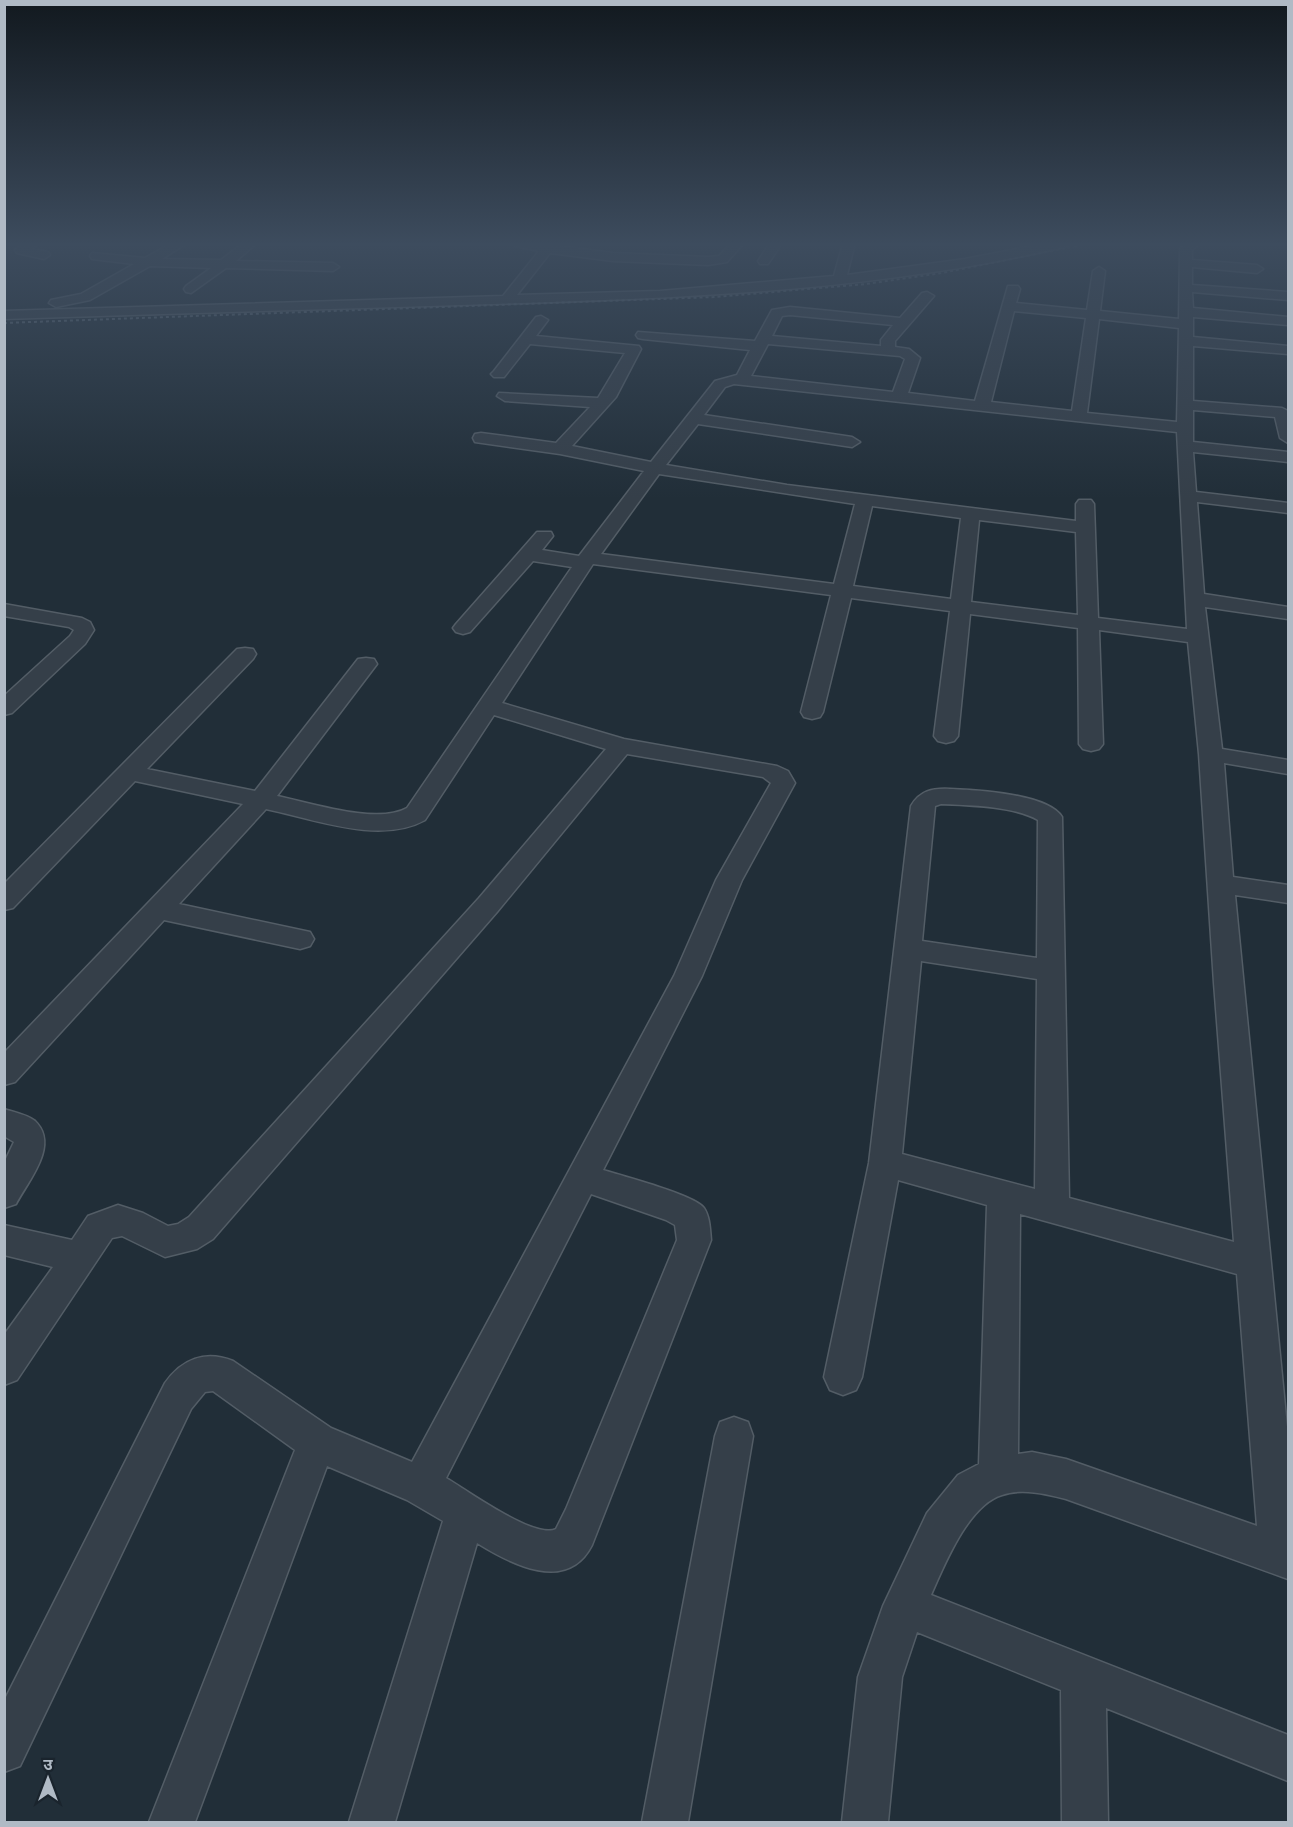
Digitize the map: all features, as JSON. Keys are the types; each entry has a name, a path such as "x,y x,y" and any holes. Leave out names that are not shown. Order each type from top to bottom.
{"street":[{"path":"500,374 534,328"},
{"path":"560,449 616,384 646,328"},
{"path":"742,379 768,328"},
{"path":"888,351 888,340 896,328"},
{"path":"982,405 1003,328"},
{"path":"1079,416 1091,328"},
{"path":"865,1822 880,1677 904,1606 941,1527 972,1489 998,1475 1032,1472 1066,1479 1284,1557 1253,1263 1211,754 1194,599 1185,426 1186,328"},
{"path":"1248,328 1288,350"},
{"path":"526,339 761,342 844,352 904,352 913,358 899,396"},
{"path":"130,772 370,823 403,822 416,814 586,561 720,384 732,379 828,383 899,396 1185,426 1288,458"},
{"path":"506,396 600,403"},
{"path":"1185,426 1285,411 1288,438"},
{"path":"693,418 852,442"},
{"path":"481,438 560,449 655,468 787,490 1086,528"},
{"path":"1188,496 1288,508"},
{"path":"812,712 866,500"},
{"path":"1085,504 1091,744"},
{"path":"946,736 971,513"},
{"path":"463,627 544,536"},
{"path":"528,554 843,591 1198,637"},
{"path":"1194,599 1288,613"},
{"path":"4,610 75,622 83,626 84,630 78,640 4,708"},
{"path":"4,901 245,654"},
{"path":"4,1072 261,800 366,664"},
{"path":"421,1486 688,976 729,880 783,783 780,776 769,771 621,746 488,706"},
{"path":"7,1360 100,1227 118,1220 131,1224 165,1242 185,1238 201,1227 488,905 621,746"},
{"path":"1211,754 1288,767"},
{"path":"843,1377 885,1163 923,806 927,800 939,796 1029,807 1044,811 1050,817 1052,1209"},
{"path":"1221,884 1288,894"},
{"path":"159,909 300,939"},
{"path":"907,949 1051,971"},
{"path":"4,1122 23,1130 30,1141 28,1152 4,1194"},
{"path":"885,1163 1253,1263"},
{"path":"4,1750 178,1396 190,1378 205,1372 220,1374 318,1442 421,1486 532,1551 555,1551 569,1545 581,1523 694,1240 691,1218 677,1209 583,1177"},
{"path":"998,1475 1004,1195"},
{"path":"4,1240 79,1257"},
{"path":"665,1822 734,1436"},
{"path":"172,1822 318,1442"},
{"path":"372,1822 466,1512"},
{"path":"904,1606 1288,1758"},
{"path":"1083,1677 1085,1822"}]}
